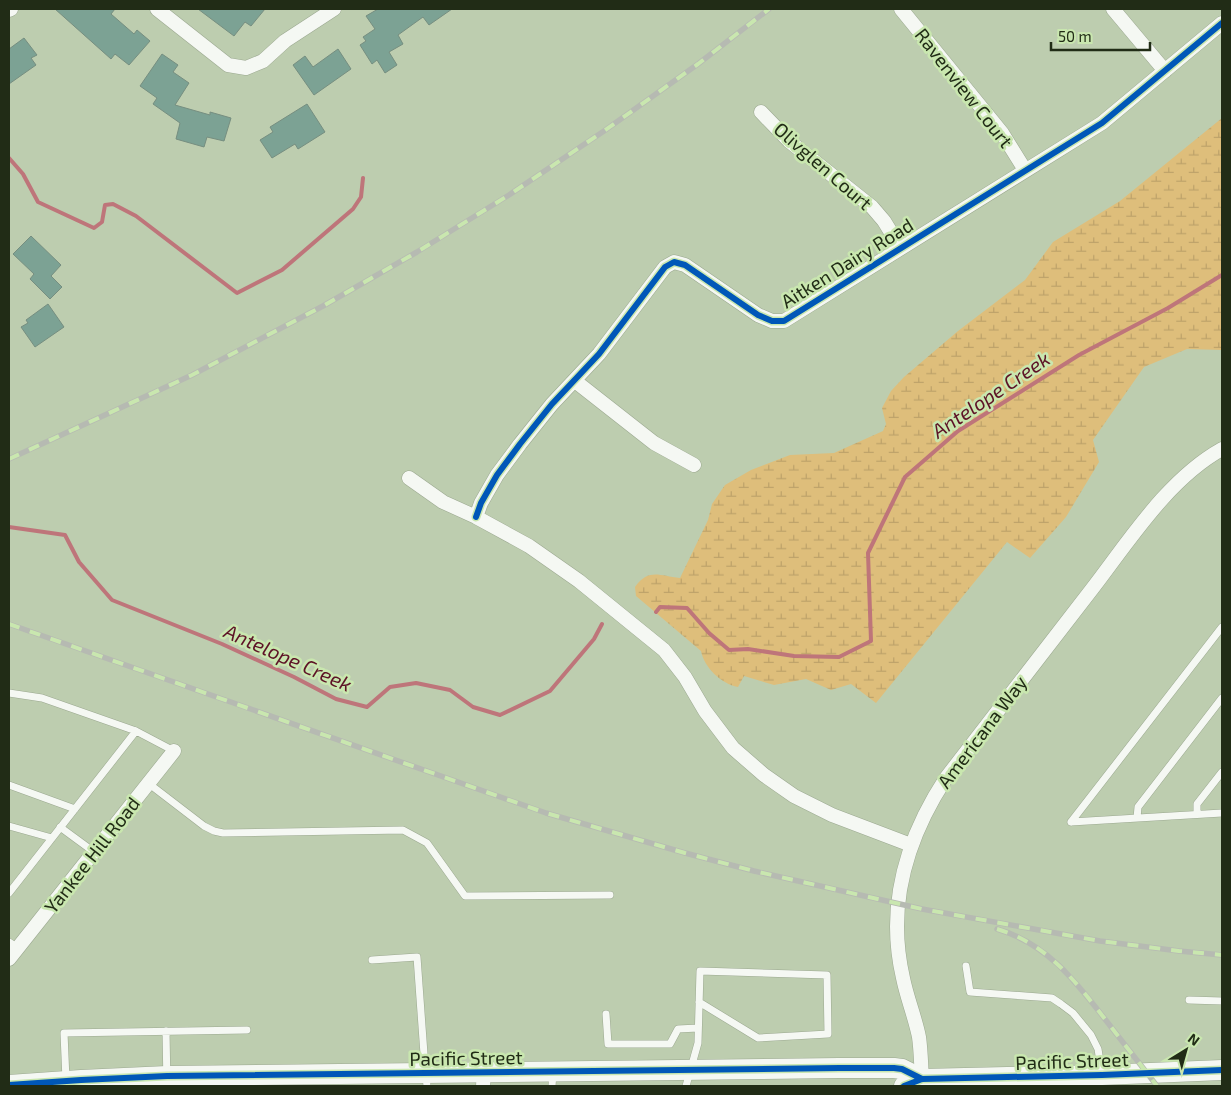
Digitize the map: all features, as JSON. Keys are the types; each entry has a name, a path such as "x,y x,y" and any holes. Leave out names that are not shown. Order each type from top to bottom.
{"main road":[{"name":"Pacific Street","path":"9,1085 66,1081 689,1078 894,1068 902,1069 913,1083 1063,1081 1102,1075 1222,1070"}],"street":[{"path":"157,9 228,65 246,68 262,61 285,41 334,9"},
{"name":"Ravenview Court","path":"901,9 1002,132 1025,170"},
{"path":"1113,9 1165,71"},
{"name":"Aitken Dairy Road","path":"476,517 481,503 497,475 552,404 599,354 665,267 674,262 685,265 758,315 772,322 784,321 900,247 1102,123 1222,23"},
{"name":"Olivglen Court","path":"761,112 789,141 872,207 889,228 900,247"},
{"path":"575,381 654,444 694,465"},
{"name":"Americana Way","path":"913,1083 919,1039 903,978 896,924 899,891 911,845 935,795 946,778 1144,522 1186,475 1222,449"},
{"path":"409,478 444,502 530,546 579,581 664,650 685,678 705,711 733,748 764,775 794,796 832,814 911,845"},
{"name":"Yankee Hill Road","path":"9,959 14,945 94,852 174,751"}],"lane":[{"path":"1222,626 1071,822 1222,813"},
{"path":"9,693 42,698 136,731 174,751"},
{"path":"1137,818 1138,807 1222,698"},
{"path":"9,893 136,731"},
{"path":"1197,814 1197,804 1222,772"},
{"path":"148,783 204,826 223,833 403,830 427,843 465,896 610,895"},
{"path":"9,786 75,808"},
{"path":"9,826 52,838"},
{"path":"60,827 94,852"},
{"path":"372,960 418,957 427,1080"},
{"path":"966,966 970,992 1052,998 1073,1013 1091,1035 1098,1049 1102,1075"},
{"path":"689,1078 698,1043 698,1028 700,971 827,975 828,1034 758,1038 699,1002"},
{"path":"1189,1000 1222,1002"},
{"path":"606,1014 608,1044 670,1044 678,1029 698,1028"},
{"path":"66,1081 64,1033 247,1030"},
{"path":"166,1031 167,1081"}],"green space":[{"path":"1222,118 1222,350 1187,349 1144,367 1093,440 1099,462 1066,517 1030,558 1007,542 876,703 851,684 831,690 806,679 774,685 744,676 738,687 725,682 710,669 701,651 636,596 635,587 645,577 660,575 680,578 708,520 712,504 725,485 751,470 790,455 834,453 883,431 886,424 882,408 891,391 904,377 958,331 1025,280 1053,242 1120,201"}],"building":[{"path":"55,9 115,9 111,14 134,34 137,30 150,41 129,65 115,54 111,59"},
{"path":"198,9 265,9 251,26 245,22 234,36"},
{"path":"378,9 452,9 429,25 423,17 398,35 403,44 389,52 397,65 385,73 377,60 372,64 360,45 366,41 363,37 375,29 366,16"},
{"path":"24,38 37,55 31,58 36,65 9,84 9,49"},
{"path":"338,49 351,69 314,95 293,65 305,56 313,67"},
{"path":"162,54 178,65 173,72 189,83 175,105 210,115 210,112 231,118 224,141 207,137 204,147 176,139 180,123 153,104 157,98 140,86"},
{"path":"307,104 325,132 298,149 295,144 272,158 260,140 273,132 270,127"},
{"path":"31,236 61,265 51,276 62,287 50,299 30,279 34,274 13,254"},
{"path":"48,304 64,327 35,347 21,327 28,323 26,320"}],"waterway":[{"path":"9,158 23,174 38,202 94,228 102,222 105,205 113,204 136,216 237,293 282,270 353,209 361,197 363,178"},
{"name":"Antelope Creek","path":"656,612 660,607 687,608 709,633 729,650 748,649 794,656 839,657 871,641 868,553 905,477 958,431 1079,355 1168,308 1222,275"},
{"name":"Antelope Creek","path":"9,527 65,535 79,562 112,600 222,644 294,677 336,699 367,707 390,687 416,683 450,690 473,707 500,715 550,691 594,639 602,624"}],"railway":[{"path":"9,459 192,375 323,306 417,252 509,195 604,131 698,64 769,9"},
{"path":"9,624 546,813 685,853 754,871 922,909 1100,941 1222,955"},
{"path":"997,929 1031,944 1060,966 1084,993 1157,1086"}],"cycle path":[{"path":"476,517 481,503 497,475 520,444 552,404 599,354 665,267 674,262 685,265 758,315 772,321 784,321 1102,123 1222,23"},
{"path":"9,1085 167,1076 839,1068 902,1069 922,1079"},
{"path":"904,1086 922,1079 1222,1070"}]}
